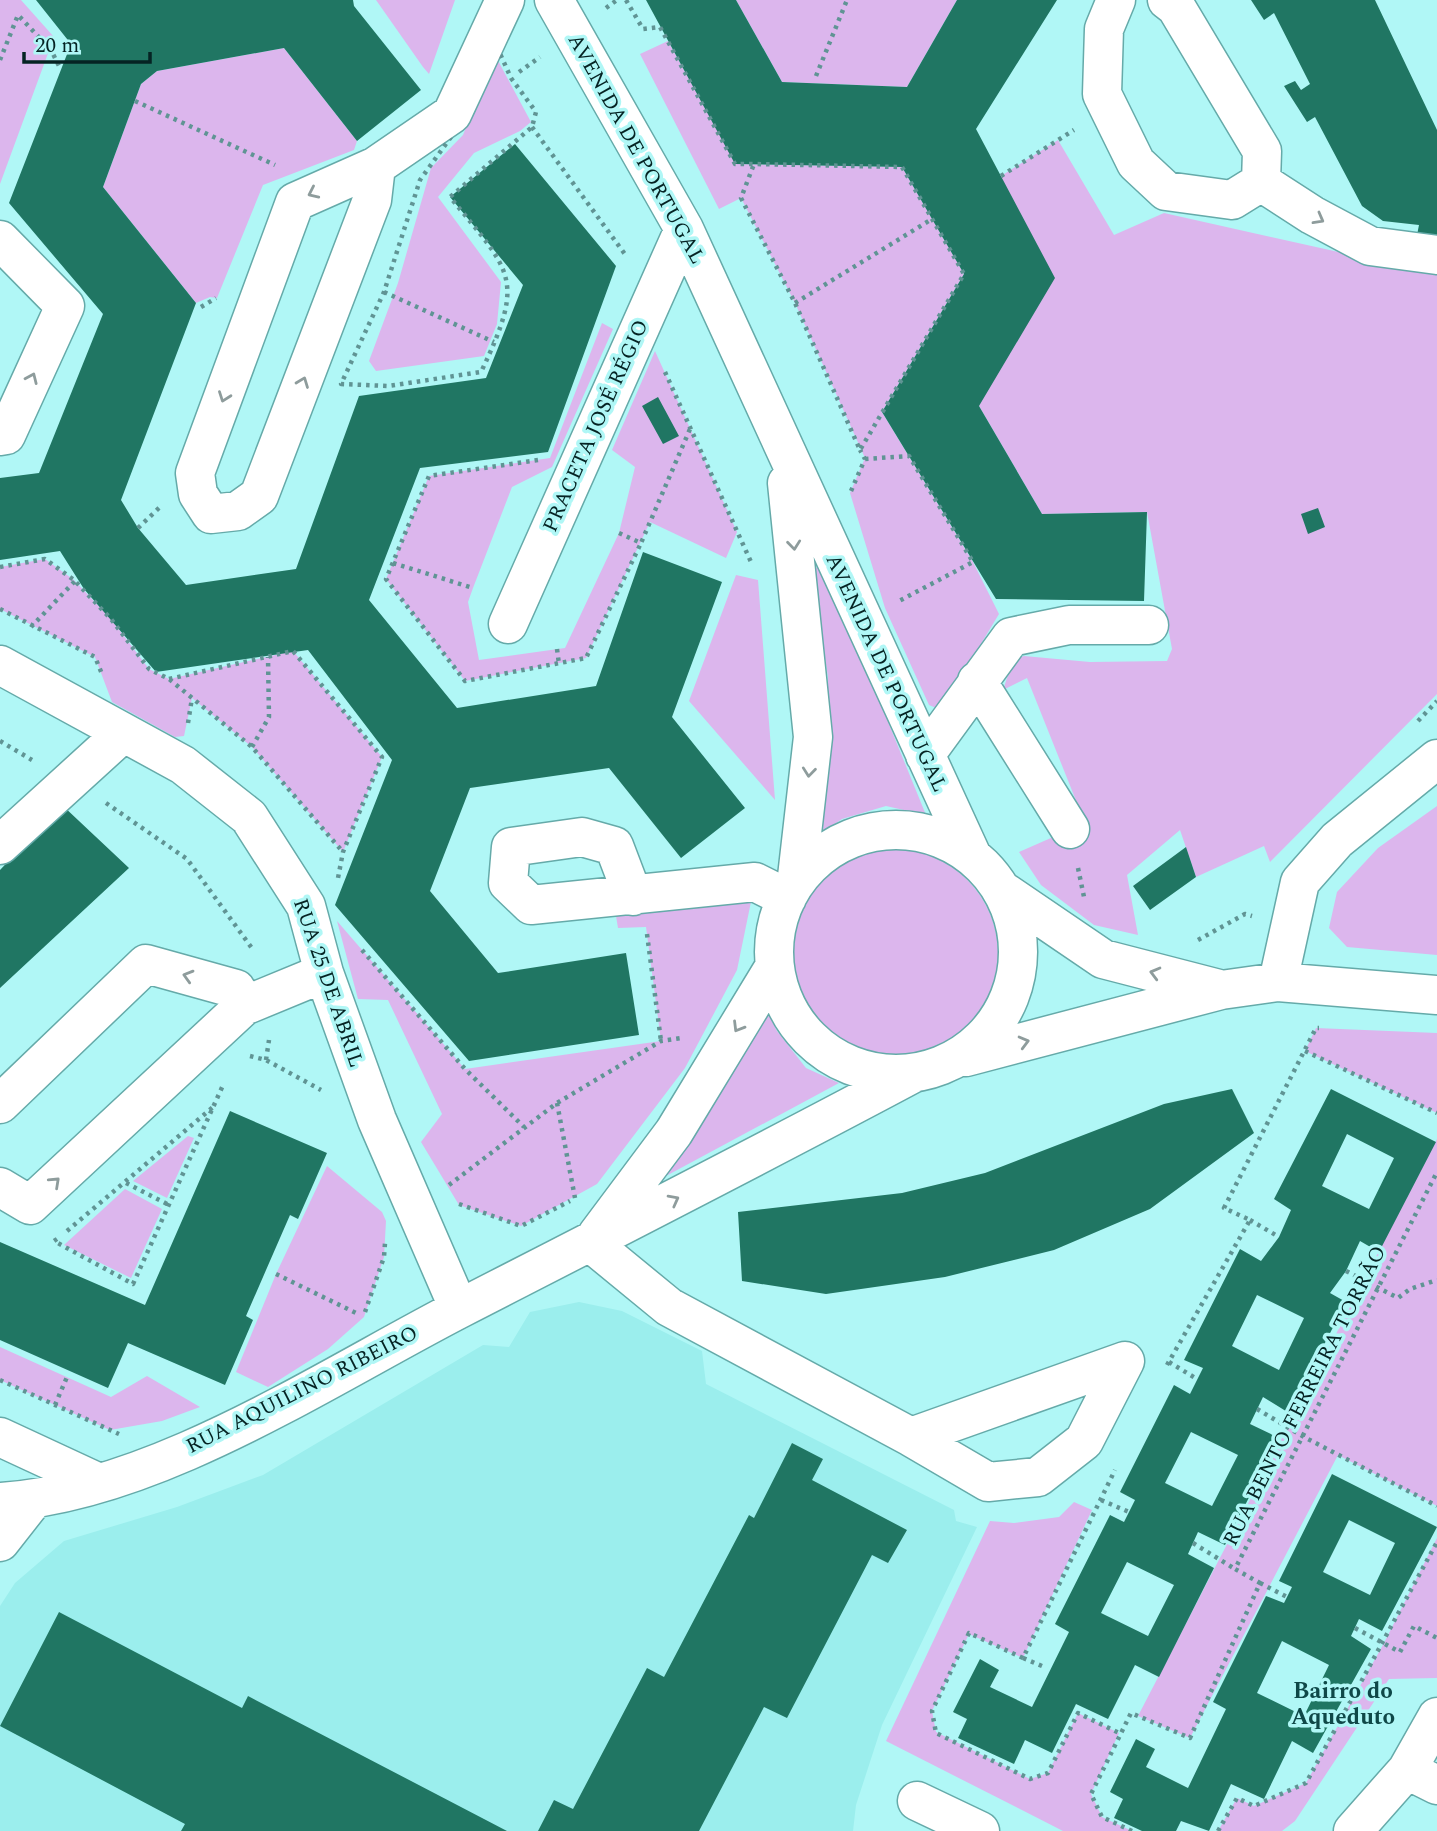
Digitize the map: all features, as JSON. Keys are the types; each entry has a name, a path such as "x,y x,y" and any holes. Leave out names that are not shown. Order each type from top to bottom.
{"street":[{"path":"376,166 372,200 259,496 238,511 211,514 198,494 195,473 295,202 376,166 452,114 505,0"},
{"name":"AVENIDA DE PORTUGAL","path":"554,0 684,229 784,453 971,854"},
{"path":"1116,0 1104,29 1102,94 1136,163 1166,191 1232,200 1261,182"},
{"path":"1167,0 1176,7 1262,151 1261,182"},
{"path":"1261,182 1312,215 1370,246 1437,255"},
{"name":"PRACETA JOSÉ RÉGIO","path":"508,624 684,229"},
{"path":"0,240 65,306 6,435 0,436"},
{"name":"AVENIDA DE PORTUGAL","path":"784,453 813,737 792,888"},
{"path":"925,755 1011,637 1069,625 1149,625"},
{"name":"RUA 25 DE ABRIL","path":"0,665 183,765 248,817 306,906 324,973 377,1120 459,1309"},
{"path":"978,681 1070,830"},
{"path":"0,845 123,733"},
{"path":"1278,982 1300,882 1337,840 1437,759"},
{"path":"1221,990 1103,959 1003,891 971,854 927,833 879,830 834,845 792,888 776,921 773,968 788,1014 820,1051 864,1072 912,1074 958,1059 1221,990 1278,982 1437,995"},
{"path":"639,911 755,882 792,888"},
{"path":"958,1059 995,1027 1015,984 1018,936 1003,891"},
{"path":"0,1104 146,964 236,989 260,1000"},
{"name":"RUA AQUILINO RIBEIRO","path":"591,1242 674,1132 773,968"},
{"path":"0,1187 30,1205 260,1000 324,973"},
{"name":"RUA AQUILINO RIBEIRO","path":"16,1501 142,1469 272,1410 459,1309 912,1074"},
{"path":"591,1242 669,1307 911,1437 988,1482 1038,1478 1084,1441 1125,1361 911,1437"},
{"path":"0,1437 97,1482"},
{"path":"0,1542 16,1501"},
{"path":"1353,1831 1422,1778 1437,1717"},
{"path":"917,1801 980,1831"}],"path":[{"path":"626,0 643,29 660,27 735,164 902,167 964,274 860,450"},
{"path":"816,76 847,0"},
{"path":"0,60 18,15 51,51 61,71"},
{"path":"497,47 511,78 537,112 533,127 450,197 497,254 509,282 508,304 481,372 388,386 341,384 384,292 420,180 461,123 485,62 497,47"},
{"path":"135,101 292,173 309,194"},
{"path":"1001,176 1109,108"},
{"path":"533,127 635,267"},
{"path":"754,164 741,198 795,303 865,459"},
{"path":"795,303 932,219"},
{"path":"384,292 494,342"},
{"path":"642,323 755,570 795,561"},
{"path":"619,533 641,543 690,428"},
{"path":"865,459 909,456 973,562 896,603"},
{"path":"850,493 865,459"},
{"path":"0,568 45,559 83,588"},
{"path":"393,563 473,588"},
{"path":"31,627 74,580"},
{"path":"74,580 111,619 149,668 169,679 252,747 343,852"},
{"path":"557,649 559,664"},
{"path":"169,679 293,651 382,757 343,852 336,886"},
{"path":"252,747 269,718 268,657"},
{"path":"491,667 492,674"},
{"path":"68,783 96,796 187,859 270,973 260,1000 266,1060 247,1055"},
{"path":"1070,830 1085,903"},
{"path":"639,911 661,1041"},
{"path":"1194,942 1245,914 1290,924"},
{"path":"355,942 465,1069 524,1127"},
{"path":"1279,1237 1224,1208 1316,1028 1328,1028"},
{"path":"447,1186 557,1103 661,1041 693,1036"},
{"path":"1305,1051 1437,1113"},
{"path":"213,1107 54,1241 133,1284 228,1074"},
{"path":"557,1103 575,1199"},
{"name":"RUA BENTO FERREIRA TORRÃO","path":"1287,1597 1235,1569 1437,1172"},
{"path":"441,1175 459,1205 520,1226 586,1192"},
{"path":"126,1183 169,1205"},
{"path":"1162,1375 1250,1220"},
{"path":"355,1325 364,1317 384,1256 385,1233"},
{"path":"1346,1271 1398,1298 1410,1289 1437,1280"},
{"path":"276,1274 364,1317"},
{"path":"1168,1362 1197,1379"},
{"path":"55,1405 67,1377"},
{"path":"0,1380 120,1434"},
{"path":"1257,1409 1304,1437 1437,1506"},
{"path":"1023,1658 1119,1462"},
{"path":"1101,1499 1129,1512"},
{"path":"1218,1831 1237,1798 1254,1806 1306,1783 1437,1542"},
{"path":"1193,1543 1235,1569"},
{"path":"1132,1831 1102,1817 1091,1794 1119,1733 1131,1713 1190,1738 1260,1583"},
{"path":"1355,1628 1400,1652 1413,1626 1437,1638"},
{"path":"1042,1666 969,1633 932,1711 936,1733 1030,1779 1048,1773 1078,1713 1119,1733"}],"shaded area":[{"path":"0,0 21,0 54,37 0,184"},
{"path":"376,0 455,0 429,74 423,67"},
{"path":"736,0 957,0 907,87 782,82"},
{"path":"668,41 736,164 902,167 964,274 882,412 973,562 999,614 941,710 929,705 885,608 850,493 865,458 795,303 741,198 719,209 640,54"},
{"path":"284,48 357,141 354,150 263,185 217,298 210,297 196,303 103,187 141,84 157,71"},
{"path":"495,55 531,122 520,131 474,153 438,197 501,282 497,324 484,356 376,371 369,361 398,283 431,168 463,135"},
{"path":"1058,140 1114,235 1164,213 1437,274 1437,694 1270,862 1264,846 1196,877 1180,830 1127,875 1138,935 1094,925 1041,885 1019,852 1085,823 1027,678 1003,690 1013,660 1024,656 1090,662 1167,661 1172,649 1147,512 1042,514 979,406 1001,176"},
{"path":"602,323 613,329 552,467 512,487 473,588 468,602 479,660 565,648 619,533 635,467 612,450 655,351 737,532 726,558 650,522 586,658 465,681 386,579 429,476 550,458"},
{"path":"45,559 74,580 111,619 149,669 169,679 293,651 382,757 343,852 252,747 192,698 184,736 175,737 112,702 95,657 0,609 0,567"},
{"path":"825,567 926,815 886,806 842,819 823,832 828,677 811,568"},
{"path":"736,575 758,580 775,800 689,701"},
{"path":"1437,806 1437,955 1347,947 1329,928 1337,892 1378,848"},
{"path":"893,849 914,851 933,857 951,866 967,880 981,896 990,914 996,933 996,975 990,994 981,1012 967,1028 951,1042 933,1051 914,1057 893,1059 872,1057 853,1051 835,1042 819,1028 805,1012 796,994 790,975 788,954 790,933 796,914 805,896 819,880 835,866 853,857 872,851"},
{"path":"753,892 737,970 685,1068 597,1184 521,1226 459,1205 421,1142 442,1114 388,1000 358,999 337,921 465,1069 661,1041 646,927 618,928 614,904"},
{"path":"766,1009 777,1031 806,1068 839,1083 653,1183"},
{"path":"1316,1028 1437,1033 1437,1113 1305,1051"},
{"path":"188,1136 194,1138 167,1198 133,1181"},
{"path":"1437,1139 1437,1506 1338,1455 1190,1738 1138,1716"},
{"path":"327,1166 382,1212 386,1221 384,1257 364,1317 328,1349 268,1387 236,1372 276,1274"},
{"path":"125,1189 162,1209 131,1278 64,1245"},
{"path":"579,1302 622,1311 702,1351 706,1384 954,1510 956,1521 977,1527 882,1725 856,1805 853,1831 0,1831 0,1606 15,1583 64,1541 177,1507 263,1475 483,1345 509,1347 530,1312"},
{"path":"0,1347 111,1397 147,1376 200,1407 162,1421 110,1430 0,1380"},
{"path":"1074,1502 1092,1510 1023,1658 969,1634 932,1711 936,1732 1030,1779 1048,1773 1078,1713 1119,1733 1091,1794 1102,1817 1132,1831 1063,1831 886,1741 990,1521 1014,1523 1059,1517"},
{"path":"1437,1538 1437,1678 1389,1679 1295,1821 1282,1831 1218,1831 1237,1798 1254,1806 1306,1783 1384,1643"}],"building":[{"path":"36,0 353,0 354,6 421,90 357,141 284,48 157,71 141,84 103,187 196,303 121,500 138,528 186,585 296,569 359,396 486,378 523,285 450,197 515,144 616,266 548,452 420,468 369,600 457,708 596,686 643,552 722,582 672,717 745,808 681,858 609,768 470,788 430,891 498,973 626,953 639,1035 469,1061 335,905 392,760 308,650 156,672 84,589 60,551 0,560 0,478 39,473 103,314 9,203 71,44"},
{"path":"646,0 736,0 782,82 907,87 957,0 1057,0 976,129 1055,278 979,406 1042,514 1147,512 1144,601 996,599 882,412 964,274 902,167 735,164"},
{"path":"1251,0 1375,0 1437,130 1437,236 1417,235 1419,225 1383,221 1362,206 1315,117 1307,122 1284,86 1295,81 1301,90 1310,84 1274,13 1264,20"},
{"path":"658,397 679,436 663,444 642,406"},
{"path":"1318,508 1325,527 1308,534 1301,514"},
{"path":"62,805 129,868 0,988 0,870"},
{"path":"1186,847 1196,877 1150,910 1133,886"},
{"path":"1232,1089 1254,1133 1150,1209 1054,1250 945,1277 826,1294 742,1281 738,1212 902,1193 985,1173 1164,1104"},
{"path":"1331,1089 1436,1142 1379,1252 1360,1241 1346,1271 1330,1293 1346,1302 1289,1413 1263,1397 1250,1424 1279,1438 1225,1545 1198,1532 1188,1554 1214,1568 1159,1677 1135,1665 1108,1719 1076,1704 1052,1753 1025,1740 1014,1764 958,1738 967,1719 953,1712 980,1659 999,1670 990,1687 1032,1707 1069,1632 1055,1624 1110,1515 1124,1522 1135,1500 1120,1492 1174,1385 1190,1394 1203,1368 1184,1360 1240,1249 1261,1261 1279,1237 1291,1210 1274,1199","holes":["1347,1134 1394,1158 1369,1209 1322,1186","1257,1295 1304,1318 1279,1370 1232,1346","1191,1432 1238,1455 1212,1506 1165,1483","1127,1562 1174,1585 1148,1636 1101,1613"]},
{"path":"230,1111 327,1153 298,1219 290,1215 246,1316 253,1320 225,1385 128,1343 108,1388 0,1340 0,1242 145,1305"},
{"path":"792,1443 823,1459 812,1480 907,1530 888,1563 872,1555 787,1718 764,1707 699,1831 538,1831 554,1800 573,1809 647,1668 664,1677 749,1515 754,1518"},
{"path":"1332,1474 1437,1527 1382,1631 1359,1619 1351,1636 1371,1649 1313,1753 1292,1741 1264,1799 1231,1784 1209,1831 1181,1821 1176,1831 1142,1831 1114,1818 1123,1799 1110,1792 1136,1739 1155,1749 1146,1767 1188,1788 1226,1709 1213,1702 1266,1596 1284,1603 1292,1587 1279,1581","holes":["1349,1520 1395,1543 1370,1595 1323,1572","1282,1641 1329,1665 1304,1716 1257,1693"]},
{"path":"59,1612 242,1708 248,1696 507,1831 181,1831 185,1824 0,1726"}],"district":[{"name":"Bairro do Aqueduto","path":"1343,1704"}]}
